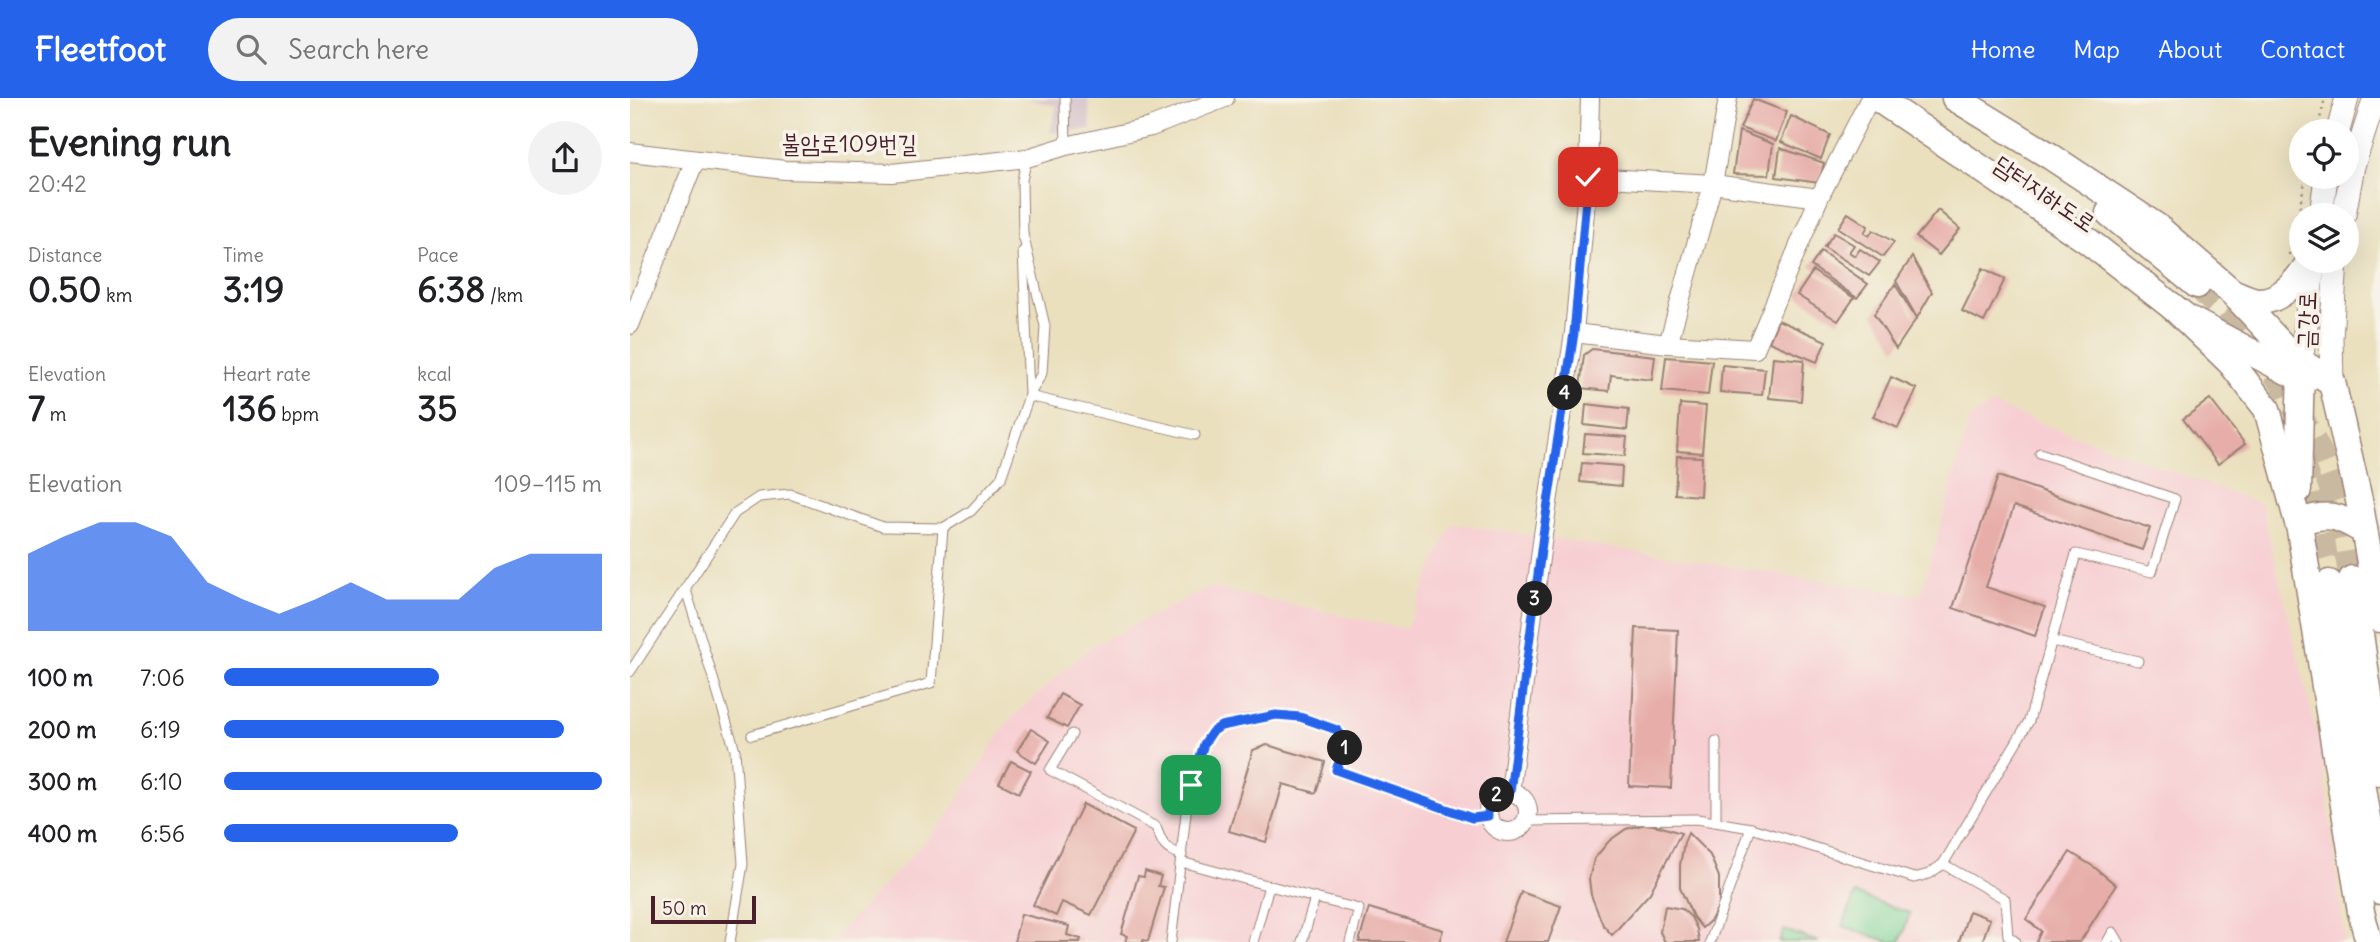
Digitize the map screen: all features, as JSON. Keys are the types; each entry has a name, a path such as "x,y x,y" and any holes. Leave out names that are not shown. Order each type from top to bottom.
{"main road":[{"path":"1877,98 2088,241 2192,291 2232,292 2258,301 2274,298 2302,273"},
{"name":"담터지하도로","path":"1898,98 2098,229 2151,268 2192,291"},
{"name":"담터지하도로","path":"1936,98 2108,213 2192,291"},
{"path":"1955,98 2156,226 2231,363 2267,408 2300,525"},
{"path":"2341,119 2347,98"},
{"path":"2346,203 2353,166 2375,98"},
{"name":"금강로","path":"2301,370 2304,273"},
{"name":"금강로","path":"2332,382 2331,338 2335,273"},
{"path":"2192,291 2187,318 2210,331 2332,382 2380,619"},
{"path":"2232,292 2301,370 2298,486 2300,525 2361,912 2369,942"},
{"path":"2300,525 2322,514 2338,516 2364,531"},
{"path":"2380,772 2341,581 2380,891"}],"street":[{"name":"불암로109번길","path":"630,152 785,170 892,173 1027,158 1066,146 1151,127 1225,98"},
{"path":"1510,792 1543,535 1574,333 1588,177 1590,98"},
{"path":"1668,344 1713,184 1728,98"},
{"path":"1574,333 1668,344 1755,349 1819,198 1870,98"},
{"path":"630,325 695,160"},
{"path":"1588,177 1713,184 1819,198"},
{"path":"1510,792 1522,798 1528,809 1526,821 1517,831 1505,833 1493,827 1487,810 1498,794 1510,792"}],"lane":[{"path":"1065,98 1066,146"},
{"path":"1027,158 1022,180 1029,396"},
{"path":"630,672 735,513 759,496 790,494 883,527 943,528 971,511 1001,478 1029,396 1042,373 1045,326 1023,234"},
{"path":"1029,396 1195,435"},
{"path":"1526,821 1697,819 1751,828 1914,877 1929,874 1943,864 2029,721 2076,554 2152,572 2175,499 2040,453"},
{"path":"752,736 931,683 943,528"},
{"path":"686,590 736,750 743,864 730,942"},
{"path":"2052,641 2138,661"},
{"path":"1171,942 1185,813 1191,785 1204,744 1212,732 1221,726 1276,715 1300,717 1337,730 1344,738 1345,747 1336,770 1472,818 1488,816"},
{"path":"1072,734 1050,770 1156,827 1163,846 1181,859 1269,886 1359,909 1350,942"},
{"path":"1716,741 1716,822"},
{"path":"1710,942 1751,828"},
{"path":"1943,864 2005,899 2008,936 2016,942"},
{"path":"1253,942 1269,886"},
{"path":"1302,942 1315,898"},
{"path":"2107,942 2113,932 2119,942"}],"path":[{"path":"2320,119 2325,98"}],"shaded area":[{"path":"1025,98 1088,98 1091,129 1050,133 1057,106"},
{"path":"1993,405 2261,504 2322,755 2345,942 830,942 944,821 1009,720 1090,647 1209,587 1406,629 1452,523 1921,596 1970,418"}],"green space":[{"path":"1855,894 1910,913 1900,942 1890,942 1843,926"},
{"path":"1784,930 1819,942 1779,942"}],"building":[{"path":"1753,99 1787,112 1776,141 1740,128"},
{"path":"1791,116 1830,135 1821,159 1781,142"},
{"path":"1739,131 1773,144 1769,175 1733,174"},
{"path":"1780,148 1824,163 1819,183 1776,177"},
{"path":"1938,210 1960,229 1939,255 1916,237"},
{"path":"1848,213 1868,226 1864,233 1869,236 1873,230 1894,242 1883,257 1838,228"},
{"path":"1834,233 1854,245 1849,252 1855,256 1860,249 1880,262 1869,276 1824,247"},
{"path":"1821,251 1868,284 1857,298 1811,266"},
{"path":"1912,257 1932,292 1917,318 1896,281"},
{"path":"1983,268 2005,279 1984,322 1962,311"},
{"path":"1813,271 1854,298 1838,321 1797,295"},
{"path":"1895,284 1916,319 1896,349 1874,314"},
{"path":"1778,320 1826,341 1817,362 1769,342"},
{"path":"1592,349 1655,356 1652,380 1611,375 1609,391 1580,388 1584,355"},
{"path":"1666,357 1712,361 1708,395 1662,391"},
{"path":"1773,357 1804,360 1801,401 1769,398"},
{"path":"1722,365 1765,369 1762,395 1720,392"},
{"path":"1891,377 1917,389 1898,428 1873,417"},
{"path":"2210,399 2245,444 2218,464 2183,419"},
{"path":"1586,404 1629,409 1627,430 1584,425"},
{"path":"1680,404 1706,406 1702,453 1677,451"},
{"path":"1585,434 1627,437 1625,456 1583,453"},
{"path":"1677,456 1702,457 1700,496 1675,494"},
{"path":"1582,463 1622,466 1621,486 1580,482"},
{"path":"1998,476 2150,528 2142,550 2014,506 1986,587 2045,607 2035,636 1953,608"},
{"path":"1636,628 1678,630 1671,788 1629,786"},
{"path":"1060,694 1080,705 1067,728 1047,718"},
{"path":"1031,729 1050,741 1036,763 1017,751"},
{"path":"1267,745 1325,762 1316,793 1283,784 1266,842 1229,831 1253,750"},
{"path":"1011,761 1031,771 1019,793 999,783"},
{"path":"1083,804 1134,831 1091,915 1062,902 1056,916 1033,905"},
{"path":"1646,824 1681,833 1650,893 1612,935 1603,925 1591,895 1589,879 1594,859 1609,841 1626,829"},
{"path":"1688,833 1710,855 1719,877 1719,905 1711,920 1702,928 1693,917 1680,888 1680,865"},
{"path":"2070,852 2116,885 2080,942 2036,942 2041,931 2026,919"},
{"path":"1145,871 1161,876 1158,886 1164,887 1148,941 1125,942 1127,936 1121,934 1138,876 1144,877"},
{"path":"1521,892 1561,906 1548,942 1503,942"},
{"path":"1665,906 1682,909 1691,917 1699,942 1665,942 1660,932"},
{"path":"1369,908 1443,930 1439,942 1359,942"},
{"path":"1969,911 1990,919 1982,942 1959,942"},
{"path":"1021,914 1069,926 1067,935 1081,939 1080,942 1014,942"}],"tunnel":[{"path":"2197,285 2238,325 2282,382 2319,452 2340,510 2352,579"},
{"path":"2300,458 2318,515 2329,583"}],"route":[{"path":"1191,785 1204,744 1212,732 1221,726 1276,715 1300,717 1337,730 1344,738 1345,747 1336,770 1472,818 1488,816 1487,810 1493,798 1498,794 1510,792 1543,535 1574,333 1588,177"}]}
